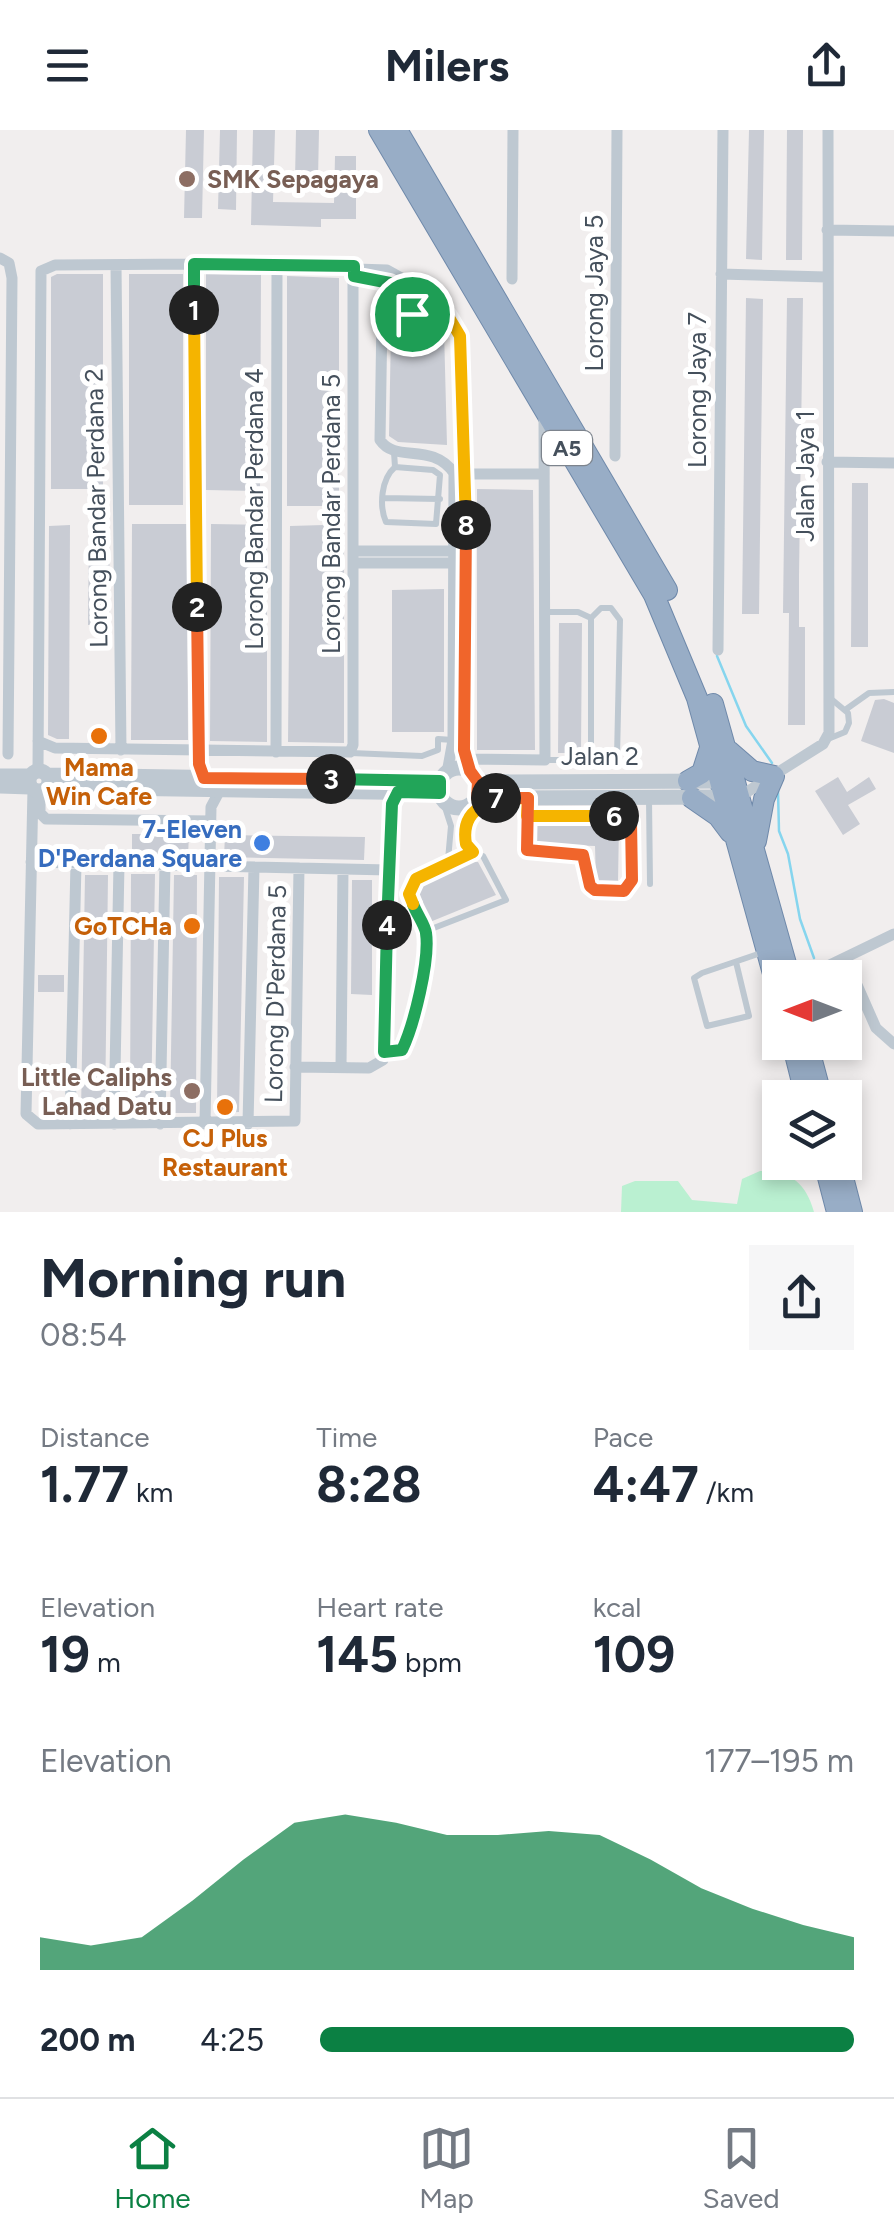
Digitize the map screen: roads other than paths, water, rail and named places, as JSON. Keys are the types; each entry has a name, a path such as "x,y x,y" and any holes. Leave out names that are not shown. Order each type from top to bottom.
{"highway":[{"name":"A5","path":"379,130 654,595 719,746 743,786 746,845 769,960"},
{"name":"A5","path":"397,130 664,583 691,642 719,746"},
{"path":"719,746 752,771 743,786 764,799 746,845 690,789 719,746"},
{"name":"A5","path":"746,845 784,960"},
{"path":"829,1180 838,1212"},
{"path":"844,1180 852,1212"}],"street":[{"path":"512,279 513,130"},
{"name":"Lorong Jaya 5","path":"615,456 618,130"},
{"name":"Lorong Jaya 7","path":"718,650 724,130"},
{"name":"Jalan Jaya 1","path":"828,130 828,739"},
{"path":"827,230 894,231"},
{"path":"0,258 8,263 12,278 5,577 8,754"},
{"path":"194,264 199,750 204,778"},
{"path":"0,786 38,779 204,778 442,787 461,808 473,778 460,336 434,296 386,270 194,264 55,266 42,271 38,741 38,779 40,813 46,819 211,820"},
{"name":"Lorong Bandar Perdana 2","path":"116,266 120,750"},
{"name":"Lorong Bandar Perdana 4","path":"276,266 276,752"},
{"path":"354,271 404,289 412,296 412,314"},
{"name":"Lorong Bandar Perdana 5","path":"345,752 353,745 354,271"},
{"path":"721,274 826,277"},
{"path":"442,787 454,740 454,473 446,462 428,453 394,451 380,440 381,320 386,314 448,316"},
{"path":"0,776 220,790 398,792 442,787 458,768 473,778 544,760 544,409"},
{"path":"446,462 450,449 461,446"},
{"path":"827,462 894,463"},
{"path":"466,474 543,474"},
{"path":"353,556 454,550"},
{"path":"743,786 828,739"},
{"path":"38,741 55,748 345,752"},
{"path":"55,748 38,779 31,862 26,1114 38,1124 248,1124 254,867"},
{"name":"Jalan 2","path":"473,778 690,789 743,786"},
{"name":"Jalan 2","path":"473,778 496,798 649,798 690,789"},
{"path":"206,1124 211,820 212,799 220,790"},
{"path":"295,1067 378,1066 384,1052 390,824 398,792"},
{"path":"31,862 389,870"},
{"path":"70,1124 76,863"},
{"path":"114,1124 119,864"},
{"path":"160,1124 165,865"},
{"name":"Lorong D'Perdana 5","path":"248,1124 295,1121 300,868"},
{"path":"341,1067 343,868"},
{"path":"846,960 894,934"},
{"path":"862,996 876,1028 894,1044"}],"lane":[{"path":"394,451 396,467 385,480 386,522 440,521"},
{"path":"396,467 437,471 440,521 454,550"},
{"path":"383,498 440,499"},
{"path":"544,760 591,760 614,760 620,752 620,620 612,608 601,608 591,618 591,760"},
{"path":"544,612 578,612 591,618"},
{"path":"845,710 868,692 894,692"},
{"path":"828,739 848,728 845,710 829,697"},
{"path":"345,752 354,756 422,756 438,750 438,739 454,740"},
{"path":"442,787 451,826 447,861"},
{"path":"426,931 506,900 488,862 466,844 466,826 484,804 496,798"},
{"path":"527,816 617,816 631,822 632,880 627,888 595,890 590,886 583,855 530,853 527,850 527,816 528,798"},
{"path":"649,798 650,884"},
{"path":"384,1052 402,1050 412,1029 426,931 409,894 411,886 447,861 473,852"},
{"path":"736,962 749,1016 707,1026 694,978 736,962 766,951"}],"waterway":[{"path":"717,656 746,726 772,763"},
{"path":"778,791 779,831 788,854 800,919 814,958"}],"place":[{"name":"SMK Sepagaya","path":"187,179"},
{"name":"Mama Win Cafe","path":"99,736"},
{"name":"7-Eleven D'Perdana Square","path":"262,843"},
{"name":"GoTCHa","path":"192,926"},
{"name":"Little Caliphs Lahad Datu","path":"192,1091"},
{"name":"CJ Plus Restaurant","path":"225,1107"}]}
